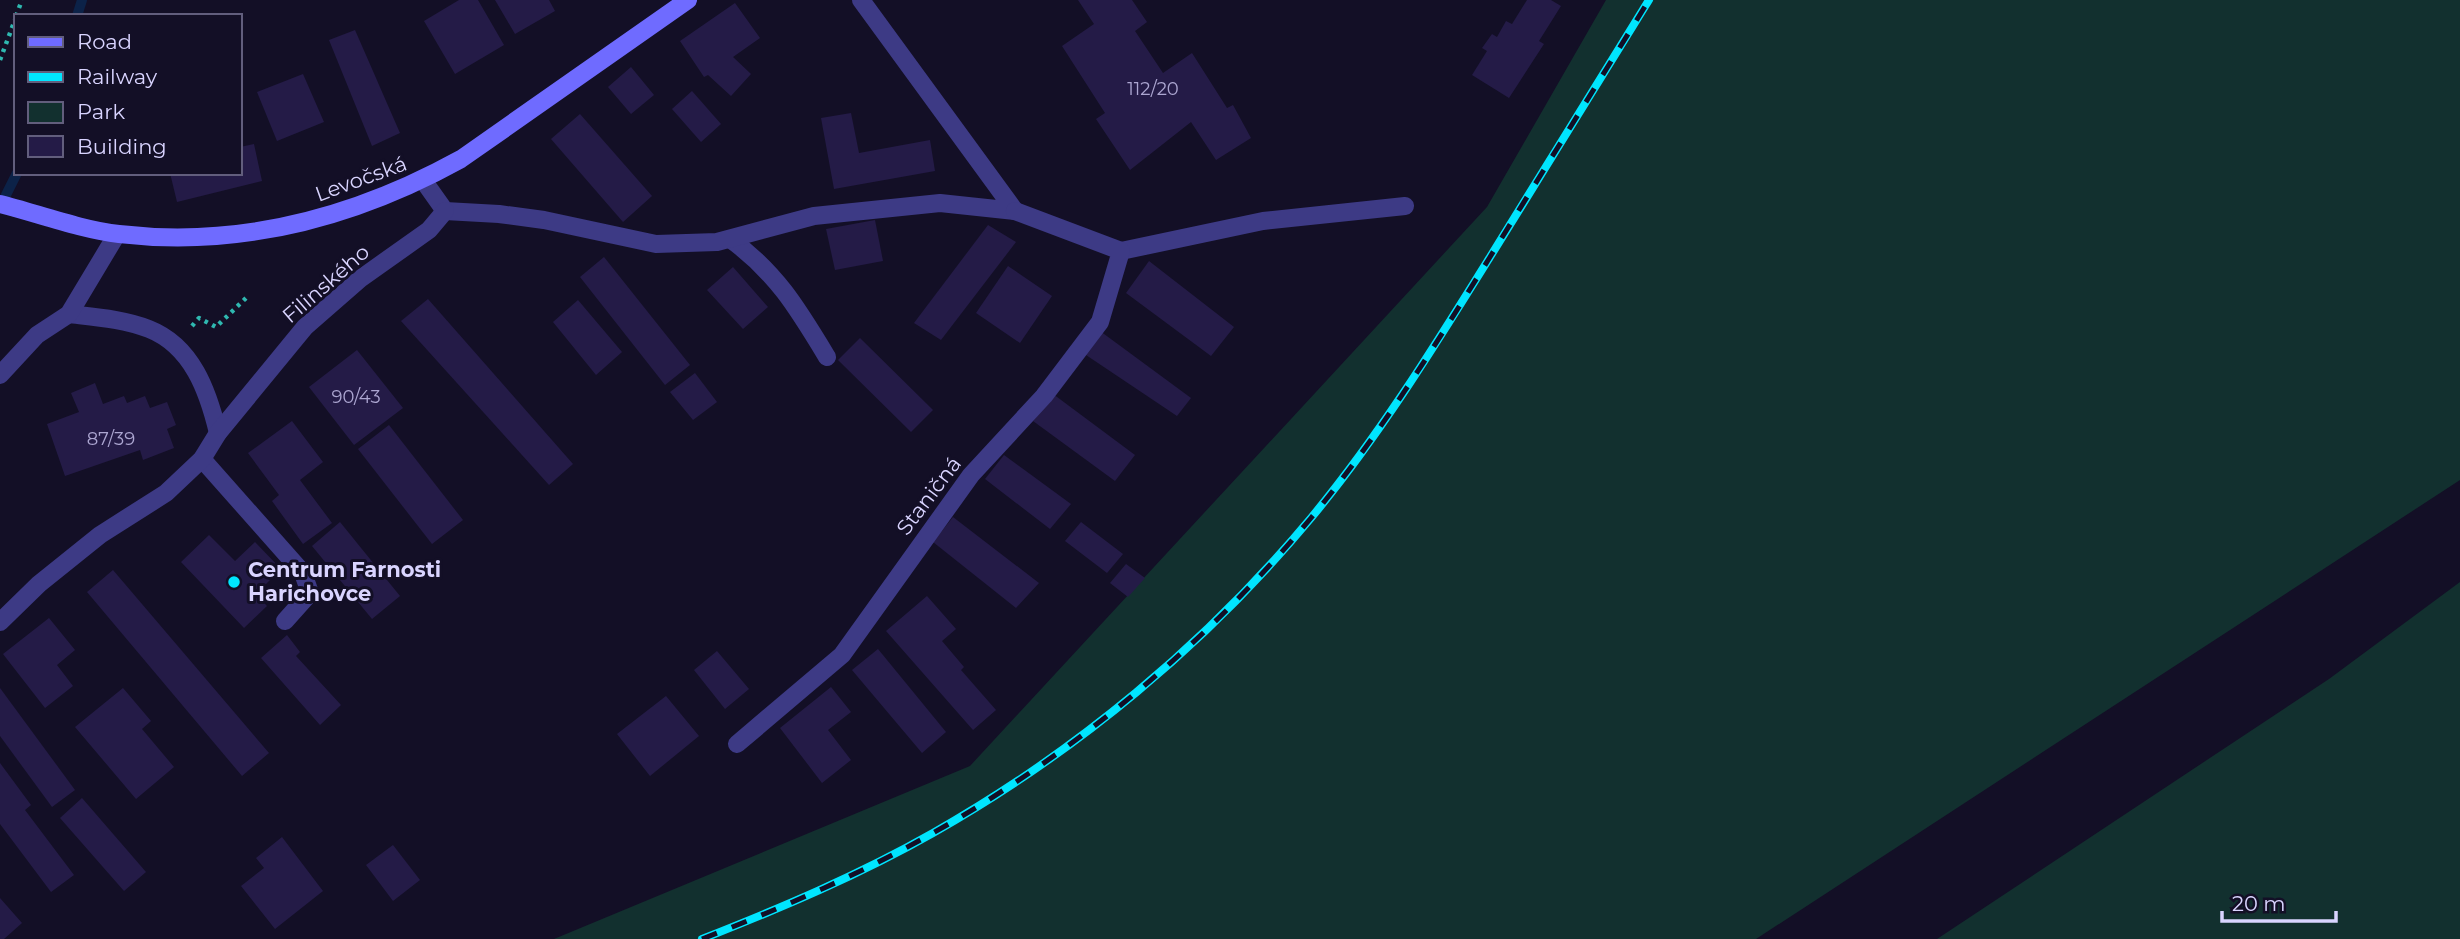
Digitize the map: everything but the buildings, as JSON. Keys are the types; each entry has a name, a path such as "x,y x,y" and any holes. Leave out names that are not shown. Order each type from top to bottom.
{"main road":[{"name":"Levočská","path":"0,204 117,234 220,235 315,220 369,203 423,180 493,139 688,0"}],"street":[{"path":"861,0 1016,211"},
{"path":"423,180 445,211 544,219 656,244 717,242 814,216 940,203 1016,211 1121,251 1263,221 1405,206"},
{"name":"Filinského","path":"0,622 49,575 100,535 166,493 202,459 218,433 305,327 360,279 429,230 445,211"},
{"path":"0,375 37,335 69,314 117,234"},
{"path":"730,239 754,256 791,298 827,357"},
{"name":"Staničná","path":"737,744 842,655 971,475 1044,396 1100,322 1121,251"},
{"path":"69,314 115,320 149,329 175,345 201,378 211,402 218,433"},
{"path":"202,459 303,573 310,593 285,621"}],"path":[{"path":"0,60 14,22"},
{"path":"175,345 200,318 216,327 246,298"}],"green space":[{"path":"1606,0 2460,0 2460,480 1756,939 554,939 970,766 1487,207"},
{"path":"2460,582 2460,939 1937,939 2329,679"}],"waterway":[{"path":"78,14 82,0"},
{"path":"0,207 16,175"}],"railway":[{"path":"702,939 848,877 933,833 986,801 1088,731 1183,652 1228,609 1311,518 1383,423 1448,324 1649,0"}],"place":[{"name":"Centrum Farnosti Harichovce","path":"234,582"}]}
